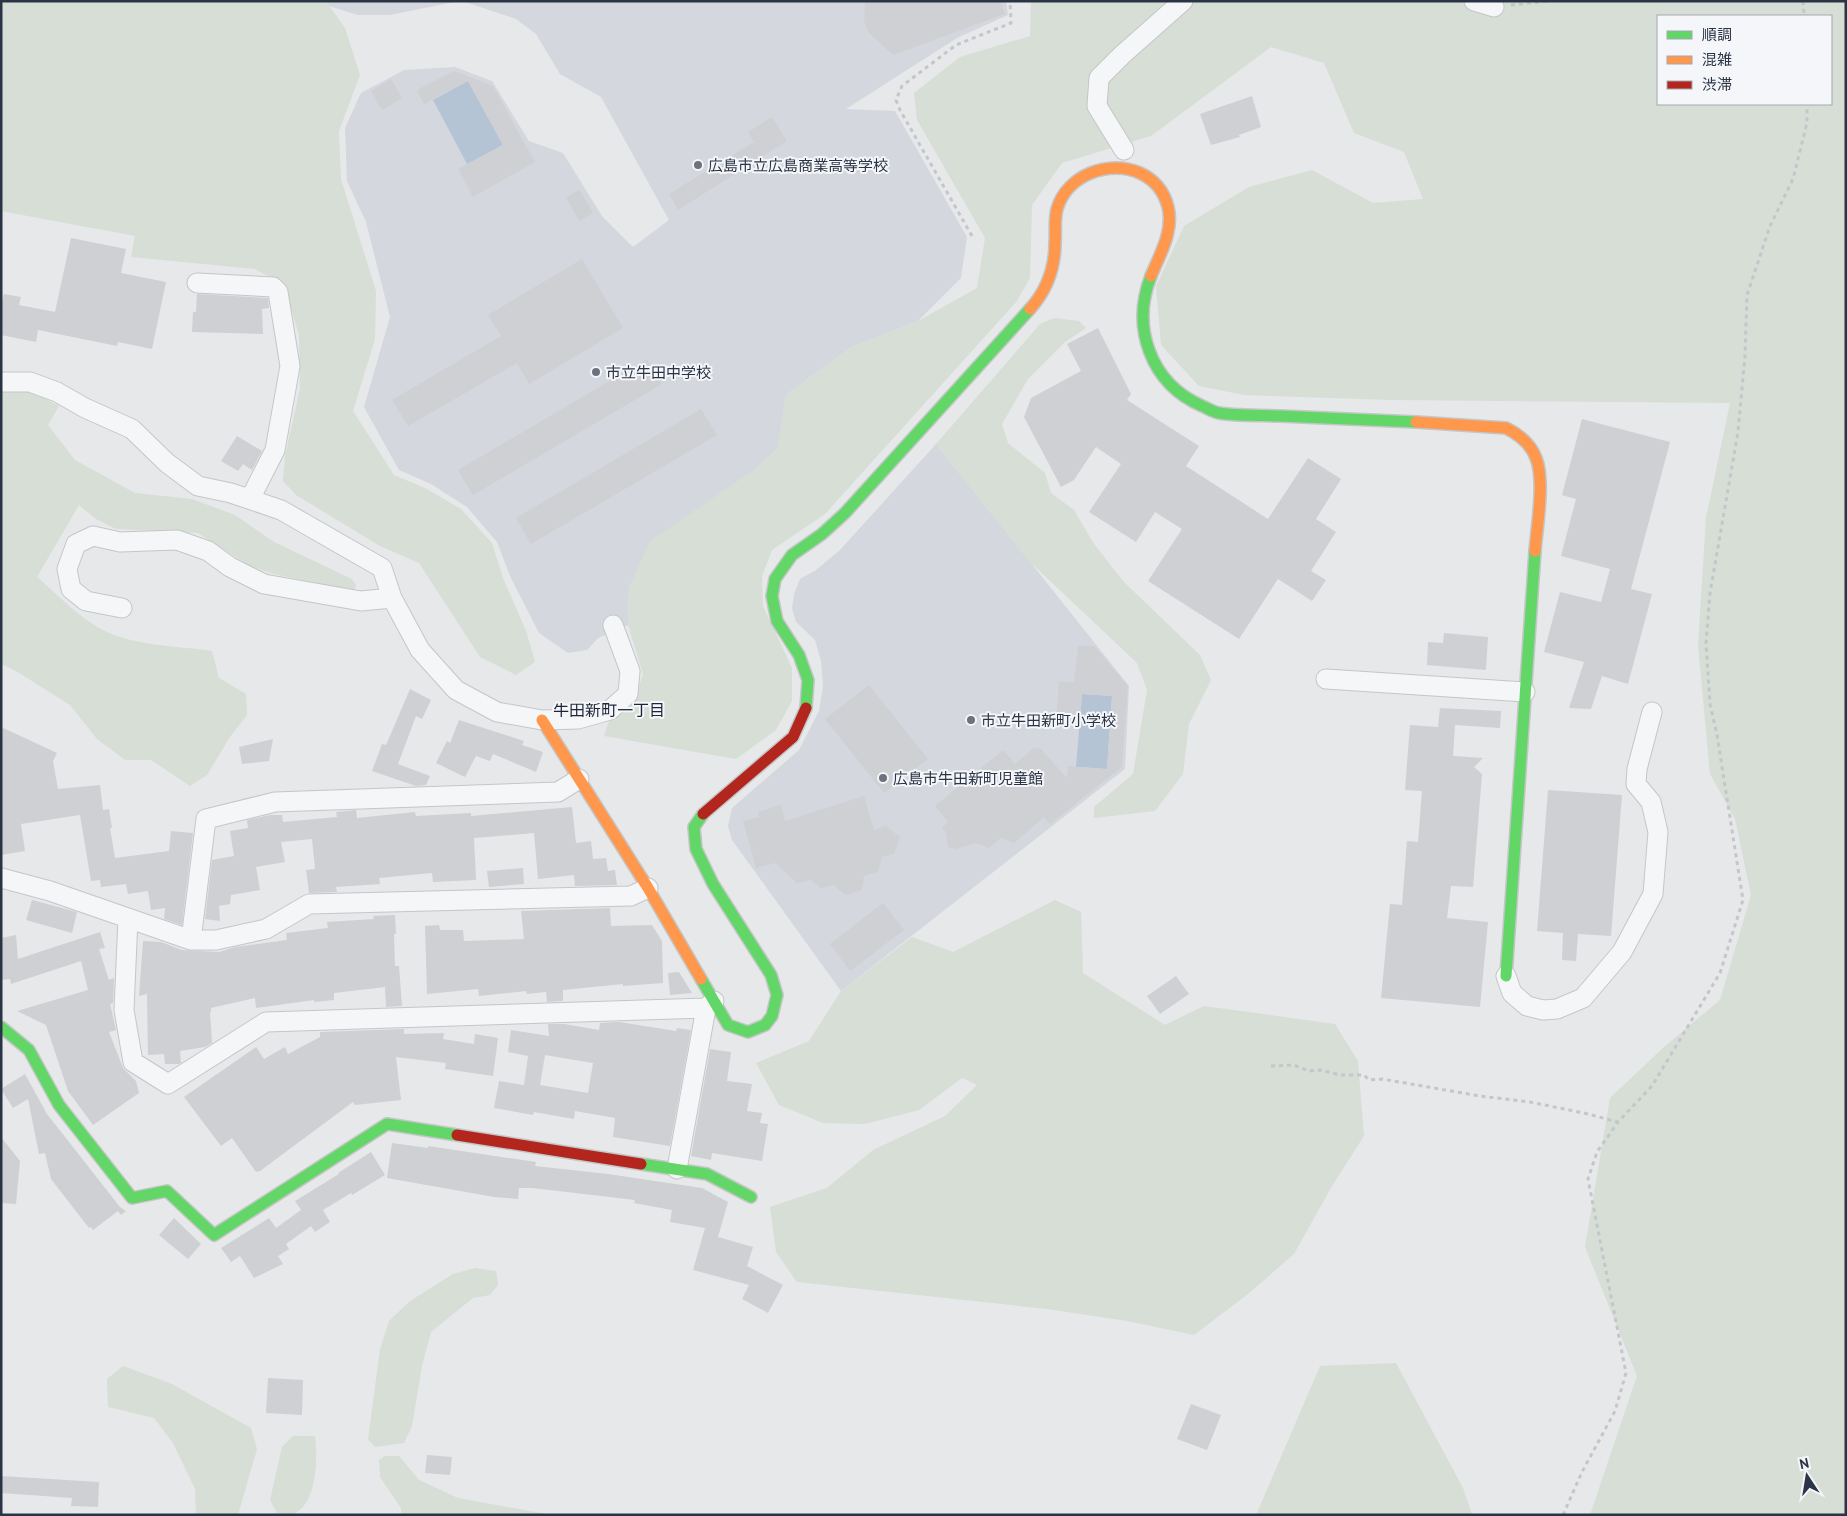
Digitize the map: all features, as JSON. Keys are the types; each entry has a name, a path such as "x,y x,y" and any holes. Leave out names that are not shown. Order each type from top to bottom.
{"street":[{"path":"1124,150 1097,106 1099,78 1183,1"},
{"path":"1474,1 1494,7"},
{"path":"542,720 648,888 710,1004 728,1025 748,1032 765,1025 772,1016 777,995 771,975 713,884 696,849 694,827 704,813 793,737 806,709 808,680 799,656 777,621 772,596 775,579 792,555 822,534 845,514 1037,301 1052,274 1056,250 1056,212 1066,191 1082,178 1099,169 1116,167 1134,169 1150,176 1164,193 1170,211 1169,234 1145,294 1142,316 1146,339 1156,367 1171,386 1195,404 1219,413 1506,428 1517,434 1536,457 1540,477 1506,976 1512,993 1527,1006 1543,1010 1558,1009 1583,998 1622,952 1653,894 1658,832 1651,802 1636,784 1637,769 1652,712"},
{"path":"197,283 273,287 278,292 290,366 275,450 250,499"},
{"path":"1,382 30,382 57,392 85,408 132,429 167,463 198,486 231,492 281,510 382,568 392,598 420,650 456,690 498,712 542,720 578,719 610,710 628,694 630,671 613,625"},
{"path":"122,608 86,601 71,590 67,569 76,544 93,536 120,542 177,540 208,551 230,567 264,584 361,601 392,598"},
{"path":"1326,679 1525,692"},
{"path":"191,940 206,819 275,802 558,792 579,779"},
{"path":"1,878 50,891 191,940 216,940 266,928 309,904 631,896 648,888"},
{"path":"128,918 124,1010 133,1062 168,1084 266,1022 710,1004"},
{"path":"677,1169 710,1004"},
{"path":"1,1026 29,1050 59,1105 132,1198 167,1191 214,1235 387,1124 706,1174 751,1197"}],"path":[{"path":"972,236 896,100 902,86 956,45 1011,23 1010,1"},
{"path":"1494,7 1548,1"},
{"path":"1803,1 1804,15"},
{"path":"1563,1515 1582,1472 1615,1411 1626,1373 1588,1179 1597,1152 1618,1122 1652,1086 1720,973 1743,900 1717,735 1710,704 1706,643 1710,593 1738,432 1745,356 1747,295 1770,226 1793,179 1807,123 1807,105"},
{"path":"1271,1066 1294,1065 1309,1071 1321,1070 1340,1075 1364,1075 1369,1080 1382,1078 1480,1096 1530,1102 1618,1122"}],"shaded area":[{"path":"1,1 326,1 345,28 360,75 339,131 341,179 376,291 375,339 353,411 394,475 425,488 461,509 492,543 503,578 526,631 535,662 516,675 480,657 419,563 380,546 296,495 283,481 285,456 300,389 299,335 284,285 255,269 131,257 135,236 1,211"},
{"path":"326,1 459,1 390,15 358,15 329,6"},
{"name":"市立牛田中学校","path":"462,1 1006,1 1008,15 957,38 846,109 895,111 967,237 961,278 918,321 850,348 786,395 778,448 629,586 628,625 598,638 587,650 568,653 539,633 510,576 497,542 467,507 431,484 399,470 364,407 390,317 366,222 347,181 345,128 361,93 404,70 455,67 492,81 529,141 563,153 602,216 633,247 669,220 601,97 560,74 536,34 516,19"},
{"path":"1031,1 1846,1 1846,1515 1590,1515 1637,1376 1585,1247 1610,1098 1664,1047 1720,1000 1751,895 1735,819 1710,774 1698,645 1706,518 1730,403 1390,400 1244,395 1199,386 1161,345 1156,286 1184,226 1249,187 1312,170 1373,203 1423,199 1404,152 1354,133 1324,63 1271,47 1151,136 1062,163 1032,205 1030,278 1017,301 825,514 772,550 762,576 763,606 792,668 792,701 776,730 736,759 604,736 610,718 635,699 643,674 628,625 629,587 650,541 755,469 778,448 786,395 850,348 918,321 977,288 985,238 917,120 914,93 960,57 1030,36"},
{"path":"1054,318 1079,321 1086,328 1065,342 1028,379 1002,424 1008,443 1045,473 1051,493 1074,510 1094,544 1124,582 1200,655 1211,680 1189,724 1183,774 1155,811 1094,818 1094,807 1133,774 1147,690 1137,663 1029,561 936,444 1040,324"},
{"path":"17,388 37,394 59,406 48,425 75,460 135,493 192,499 235,515 274,542 352,579 356,585 354,591 274,574 250,566 198,533 116,529 96,519 79,505 37,577 79,614 107,632 145,643 212,651 219,678 246,694 247,715 230,737 207,775 190,786 151,760 125,760 97,739 70,705 16,671 1,664 1,390"},
{"name":"市立牛田新町小学校","path":"936,444 1129,686 1125,769 841,991 732,840 728,826 732,808 799,750 819,711 823,686 821,661 815,640 796,622 792,608 794,594 800,579 816,570 840,550"},
{"path":"1055,900 1081,912 1083,973 1165,1025 1204,1006 1335,1024 1358,1061 1364,1136 1332,1186 1294,1254 1248,1294 1194,1335 1127,1321 1047,1309 797,1282 776,1252 770,1207 827,1188 873,1150 945,1116 977,1085 962,1078 919,1110 865,1124 823,1123 779,1105 756,1063 809,1041 841,991 912,937 953,952"},
{"path":"475,1268 496,1271 498,1285 490,1295 473,1298 431,1332 422,1366 412,1426 404,1443 375,1447 368,1439 380,1349 389,1321 410,1301 453,1274"},
{"path":"1396,1363 1463,1488 1472,1515 1256,1515 1320,1366"},
{"path":"123,1366 172,1384 251,1428 257,1449 238,1515 196,1515 195,1489 173,1443 154,1418 108,1407 107,1379"},
{"path":"293,1436 315,1436 316,1468 314,1480 307,1501 301,1509 293,1514 277,1513 270,1500 282,1447"},
{"path":"385,1456 399,1456 419,1480 458,1498 552,1515 401,1515 401,1508 380,1477 379,1460"}],"water":[{"path":"468,81 503,145 467,164 433,100"},
{"path":"1082,694 1112,696 1107,769 1076,767"}],"building":[{"path":"865,1 1000,1 1005,14 893,55 869,33 864,21"},
{"path":"454,71 493,86 535,162 473,197 458,169 503,145 468,81 424,104 417,90"},
{"path":"391,79 402,98 382,110 371,91"},
{"path":"1252,96 1261,127 1239,135 1240,137 1211,145 1200,114"},
{"path":"772,117 787,141 678,210 669,194 754,142 748,132"},
{"path":"580,190 593,213 579,221 566,197"},
{"path":"71,238 126,249 121,273 166,282 152,349 118,342 117,346 38,330 36,342 1,335 1,307 4,294 21,297 19,305 55,312"},
{"path":"582,259 623,328 529,384 517,363 408,426 392,400 501,336 488,315"},
{"path":"197,294 268,298 269,308 262,309 263,334 192,332 193,312 196,312"},
{"path":"1098,328 1131,394 1127,400 1199,446 1186,466 1268,519 1308,458 1341,479 1316,519 1336,532 1311,571 1326,580 1312,601 1278,579 1239,639 1148,581 1182,529 1155,512 1136,542 1089,512 1121,464 1096,447 1074,480 1061,487 1024,417 1031,398 1081,371 1067,344"},
{"path":"647,359 662,384 473,495 458,470"},
{"path":"701,409 717,435 531,544 516,518"},
{"path":"1582,419 1670,442 1631,589 1652,594 1628,684 1602,676 1591,709 1569,708 1584,662 1544,652 1560,592 1601,602 1610,569 1561,556 1576,499 1562,495"},
{"path":"237,436 262,451 252,470 243,464 238,471 221,461"},
{"path":"1444,633 1488,637 1486,670 1427,665 1428,642 1443,643"},
{"path":"1078,646 1094,646 1128,686 1122,767 1050,824 1044,817 1014,843 1001,838 989,848 976,843 956,849 948,847 946,833 942,827 948,822 935,806 1003,750 1015,764 1034,748 1040,748 1067,778 1068,766 1107,769 1112,696 1082,694 1080,722 1056,720 1059,682 1074,682"},
{"path":"869,685 928,759 884,793 825,719"},
{"path":"410,689 431,700 422,719 416,716 398,764 430,776 426,785 416,786 372,771 382,744 386,745"},
{"path":"1440,708 1501,711 1500,728 1455,725 1453,756 1483,758 1474,767 1482,774 1473,887 1451,886 1447,918 1488,922 1480,1007 1381,998 1390,904 1402,905 1407,841 1418,842 1422,791 1405,790 1410,725 1438,727"},
{"path":"459,720 524,741 522,745 543,752 536,772 493,754 490,761 476,756 465,777 436,763 447,741 450,743"},
{"path":"1,727 57,753 53,761 58,789 100,785 103,810 109,809 115,858 169,851 171,831 193,833 182,925 164,919 165,908 151,910 148,891 128,894 126,884 101,887 100,880 91,881 80,815 21,824 25,851 1,855"},
{"path":"273,739 269,761 242,764 239,747"},
{"path":"1548,790 1622,795 1611,936 1578,934 1576,961 1562,960 1563,933 1537,931"},
{"path":"864,796 874,830 886,826 900,837 894,854 882,857 878,872 863,876 862,890 845,895 834,885 821,888 811,880 797,883 775,863 756,868 743,821 759,817 758,812 781,805 785,821"},
{"path":"572,807 576,843 591,841 593,859 606,858 608,871 615,870 617,885 575,886 574,875 538,879 534,833 474,838 476,880 433,882 432,873 379,878 380,884 336,887 337,892 309,893 306,870 315,869 312,839 281,842 285,862 256,867 260,890 231,895 230,904 219,906 220,921 205,919 212,860 234,856 230,831 248,828 247,820 270,815 282,815 283,822 337,817 336,812 356,810 357,818 415,812 416,816 471,813 471,816"},
{"path":"523,868 524,884 489,887 487,871"},
{"path":"32,900 77,912 72,933 26,920"},
{"path":"883,903 904,930 850,971 830,944"},
{"path":"610,908 611,926 652,925 662,941 663,983 623,986 623,984 563,990 563,1001 547,1002 546,992 527,994 526,991 479,996 478,989 427,994 425,926 439,925 440,930 463,930 464,941 524,939 521,911"},
{"path":"395,915 395,966 399,966 402,1006 386,1007 385,987 334,993 334,1000 314,1002 314,1000 256,1008 255,998 211,1008 212,1043 205,1047 180,1051 181,1063 165,1064 164,1054 148,1055 147,994 139,996 143,941 161,942 182,950 219,952 235,947 287,940 286,933 328,928 327,922 374,919 373,916"},
{"path":"100,932 105,948 99,949 109,980 114,978 113,1003 110,1004 116,1030 109,1032 123,1068 136,1081 139,1093 93,1125 68,1091 46,1025 17,1011 88,990 81,961 11,984 10,979 1,980 1,938 16,935 18,959"},
{"path":"679,972 692,993 670,995 668,973"},
{"path":"1176,976 1189,994 1160,1014 1147,996"},
{"path":"619,1022 676,1031 677,1028 691,1030 670,1146 613,1137 615,1118 575,1111 574,1119 534,1112 533,1115 494,1108 499,1081 524,1085 528,1056 508,1052 511,1030 549,1036 548,1024 564,1024 599,1030 600,1023","holes":["545,1055 593,1063 588,1093 540,1085"]},
{"path":"404,1029 404,1034 444,1033 443,1039 474,1044 475,1034 498,1038 493,1076 445,1069 446,1063 396,1057 401,1100 355,1105 353,1102 260,1171 256,1172 232,1138 221,1146 184,1097 256,1047 264,1059 285,1047 288,1054 320,1037 320,1032"},
{"path":"710,1049 731,1052 727,1081 752,1084 747,1111 762,1113 760,1123 768,1124 762,1161 712,1153 711,1160 691,1156"},
{"path":"25,1074 47,1114 120,1207 126,1211 121,1215 118,1211 93,1230 91,1227 89,1228 51,1179 45,1153 39,1154 28,1099 13,1108 1,1089"},
{"path":"1,1137 20,1161 16,1204 1,1203"},
{"path":"392,1143 428,1148 428,1146 536,1162 535,1166 608,1174 702,1188 728,1202 718,1237 753,1247 747,1266 783,1285 768,1313 742,1299 749,1285 693,1270 705,1228 670,1222 672,1210 634,1203 635,1200 532,1188 519,1188 518,1199 494,1197 387,1178"},
{"path":"371,1152 385,1175 323,1210 330,1222 315,1232 311,1226 286,1244 289,1249 278,1256 283,1264 254,1278 240,1256 231,1262 221,1248 269,1218 276,1228 301,1210 295,1201"},
{"path":"174,1218 201,1244 188,1259 159,1235"},
{"path":"268,1378 303,1380 302,1415 266,1413"},
{"path":"1191,1404 1221,1415 1207,1450 1177,1439"},
{"path":"427,1455 452,1457 450,1475 425,1473"},
{"path":"1,1476 99,1482 98,1507 71,1506 72,1498 1,1493"}],"traffic: fast":[{"path":"1151,276 1145,295 1143,315 1150,352 1158,368 1169,383 1184,396 1202,406 1217,412 1233,415 1416,422"},
{"path":"806,708 808,680 799,655 777,621 772,596 775,579 792,555 822,534 845,513 1030,309"},
{"path":"1506,976 1535,551"},
{"path":"701,979 728,1025 748,1032 765,1025 772,1016 777,995 771,975 713,884 696,849 694,827 703,814"},
{"path":"1,1027 29,1050 59,1105 132,1198 167,1191 214,1235 387,1124 457,1135"},
{"path":"641,1164 707,1174 751,1197"}],"traffic: slow":[{"path":"1030,309 1041,294 1052,270 1055,252 1056,213 1062,197 1079,179 1103,169 1128,169 1140,173 1150,179 1164,196 1169,216 1168,234 1151,276"},
{"path":"1416,422 1506,428 1519,436 1527,444 1536,458 1540,478 1540,503 1535,551"},
{"path":"542,720 648,888 701,979"}],"traffic: jam":[{"path":"703,814 793,737 806,708"},
{"path":"457,1135 641,1164"}],"place":[{"name":"広島市立広島商業高等学校","path":"698,165"},
{"name":"市立牛田中学校","path":"596,372"},
{"name":"市立牛田新町小学校","path":"971,720"},
{"name":"広島市牛田新町児童館","path":"883,778"}],"district":[{"name":"牛田新町一丁目","path":"609,710"}]}
